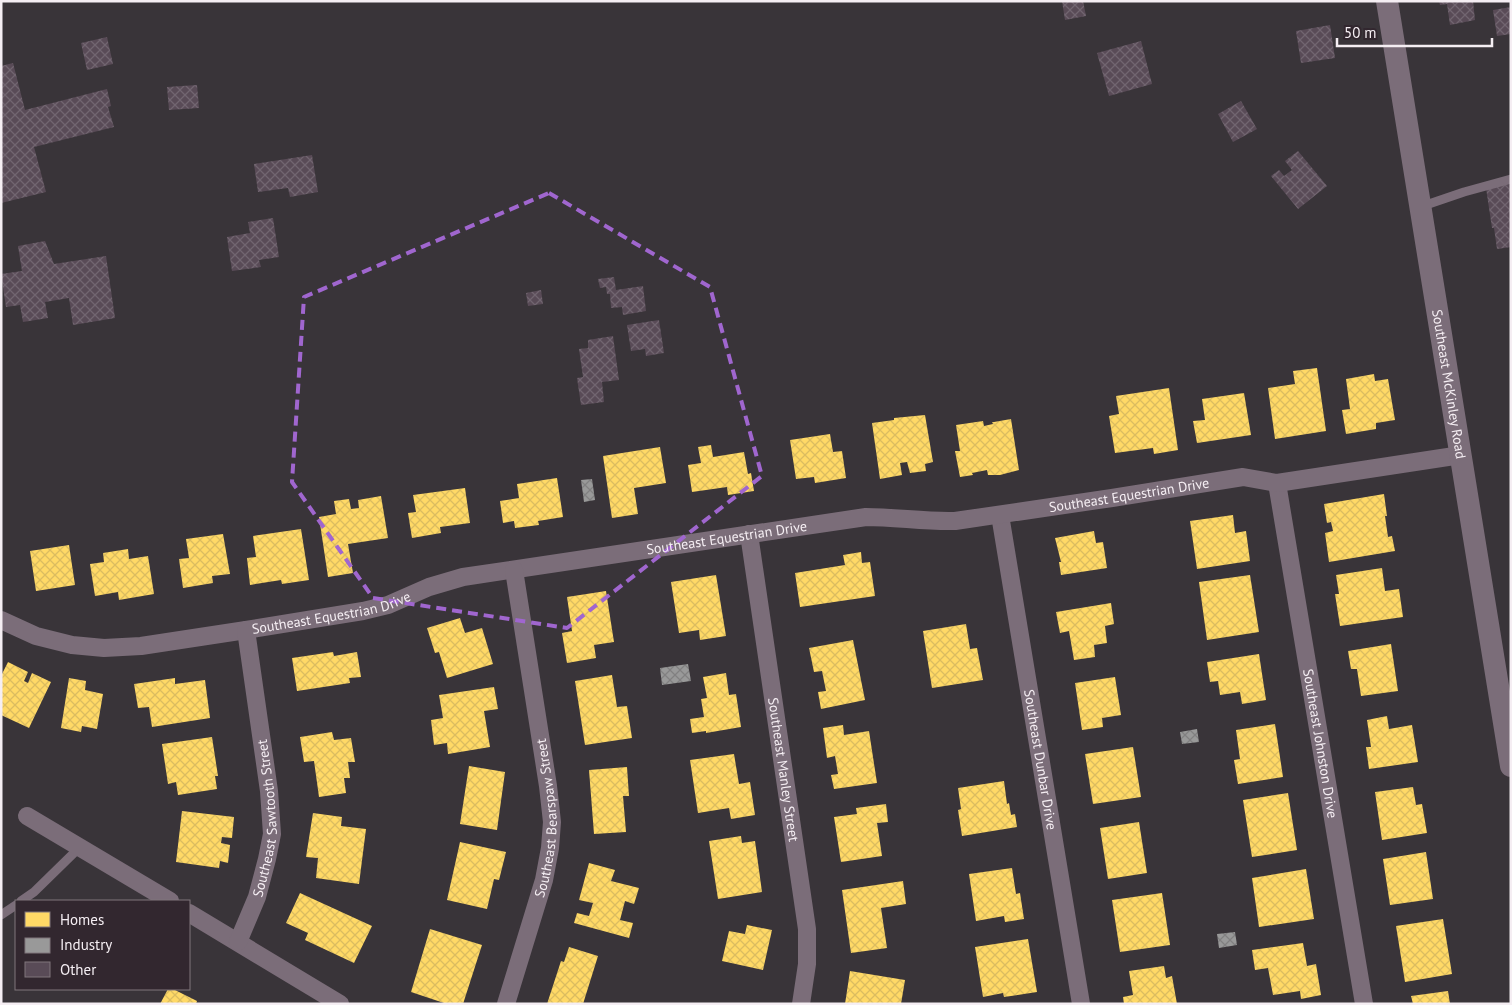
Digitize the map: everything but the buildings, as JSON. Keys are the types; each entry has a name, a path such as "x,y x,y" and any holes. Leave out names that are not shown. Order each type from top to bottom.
{"street":[{"name":"Southeast McKinley Road","path":"1387,1 1460,455 1500,674 1511,766"},
{"name":"Southeast Equestrian Drive","path":"1,620 36,636 72,645 104,648 141,646 363,611 388,605 463,577 866,516 897,517 932,522 955,521 1243,477 1277,484 1460,455"},
{"name":"Southeast Johnston Drive","path":"1277,484 1364,1004"},
{"name":"Southeast Dunbar Drive","path":"1000,515 1082,1004"},
{"name":"Southeast Manley Street","path":"749,534 807,929 807,964 801,1004"},
{"name":"Southeast Bearspaw Street","path":"506,1004 544,880 550,848 552,822 514,570"},
{"name":"Southeast Sawtooth Street","path":"238,942 257,897 268,859 272,834 269,791 246,630"},
{"path":"27,816 168,900"},
{"path":"190,914 340,1004"}],"lane":[{"path":"1420,207 1511,179"},
{"path":"22,900 34,892 80,847"},
{"path":"1,915 15,906"}],"highlighted area":[{"path":"549,193 710,287 762,476 567,628 373,598 292,482 304,297"}]}
